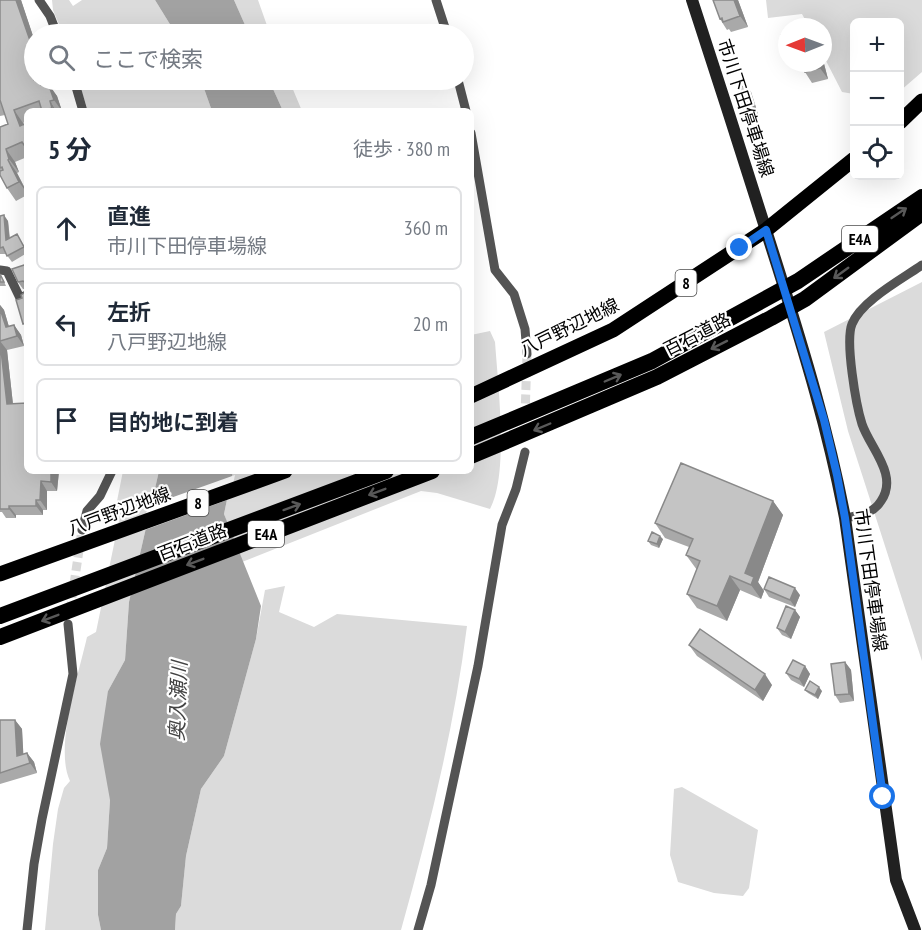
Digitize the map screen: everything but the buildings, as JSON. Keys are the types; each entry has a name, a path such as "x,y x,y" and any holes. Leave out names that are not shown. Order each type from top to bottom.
{"highway":[{"name":"百石道路","path":"474,436 652,361 798,281 922,197"},
{"name":"百石道路","path":"474,455 657,377 771,318 805,299 922,213"},
{"name":"百石道路","path":"0,616 378,474"},
{"name":"百石道路","path":"0,636 424,474"}],"main road":[{"name":"市川下田停車場線","path":"692,0 824,420 845,518 896,879 915,930"},
{"path":"904,118 922,101"},
{"name":"八戸野辺地線","path":"474,395 614,330 766,230 850,163"},
{"name":"八戸野辺地線","path":"0,574 277,474"}],"street":[{"path":"39,0 53,24"},
{"path":"436,0 444,24"},
{"path":"77,90 82,108"},
{"path":"461,90 465,108"},
{"path":"474,150 495,270 514,294 525,329 527,354"},
{"path":"845,518 863,515 877,506 887,486 882,463 862,423 849,344 852,324 861,310 922,265"},
{"path":"0,270 7,271 20,298 24,296"},
{"path":"418,930 431,885 478,666 502,525 516,489 525,452"},
{"path":"82,530 87,511 100,495 110,474"},
{"path":"27,930 34,864 42,819 67,694 73,675 68,624"}],"shaded area":[{"path":"52,0 69,0 73,6 82,0 155,0 170,24 59,24"},
{"path":"234,0 258,0 266,24 245,24"},
{"path":"766,0 922,0 922,72 904,88 904,18 850,18 850,93 842,92 832,72 832,18 804,18 802,14 768,18"},
{"path":"81,90 205,90 211,108 87,108"},
{"path":"274,90 293,90 301,108 282,108"},
{"path":"922,282 922,661 848,431 824,332"},
{"path":"490,331 495,342 501,452 496,493 490,509 437,493 421,491 242,562 224,514 232,474 474,474 474,334"},
{"path":"122,474 158,474 129,602 125,660 108,691 110,800 107,848 98,870 98,915 101,930 45,930 58,809 64,788 70,781 66,767 66,730 87,637 96,632 119,520 114,516"},
{"path":"285,586 279,612 314,627 337,614 467,626 462,665 440,779 401,930 175,930 176,914 181,906 186,856 201,789 224,756 256,639 265,590"},
{"path":"682,787 758,830 749,888 743,896 714,893 678,882 670,855 674,789"}],"water":[{"path":"155,0 234,0 245,24 170,24"},
{"path":"205,90 274,90 282,108 211,108"},
{"name":"奥入瀬川","path":"158,474 232,474 224,514 261,606 256,639 224,756 201,789 186,856 181,906 176,914 175,930 101,930 98,915 98,870 107,848 110,800 100,744 108,691 125,660 129,602"}],"pier":[{"path":"235,475 230,499 142,531 148,506"}],"tunnel":[{"path":"525,417 527,354"},
{"path":"70,611 82,530"}],"route":[{"path":"740,248 766,230 824,420 845,518 883,797"}]}
